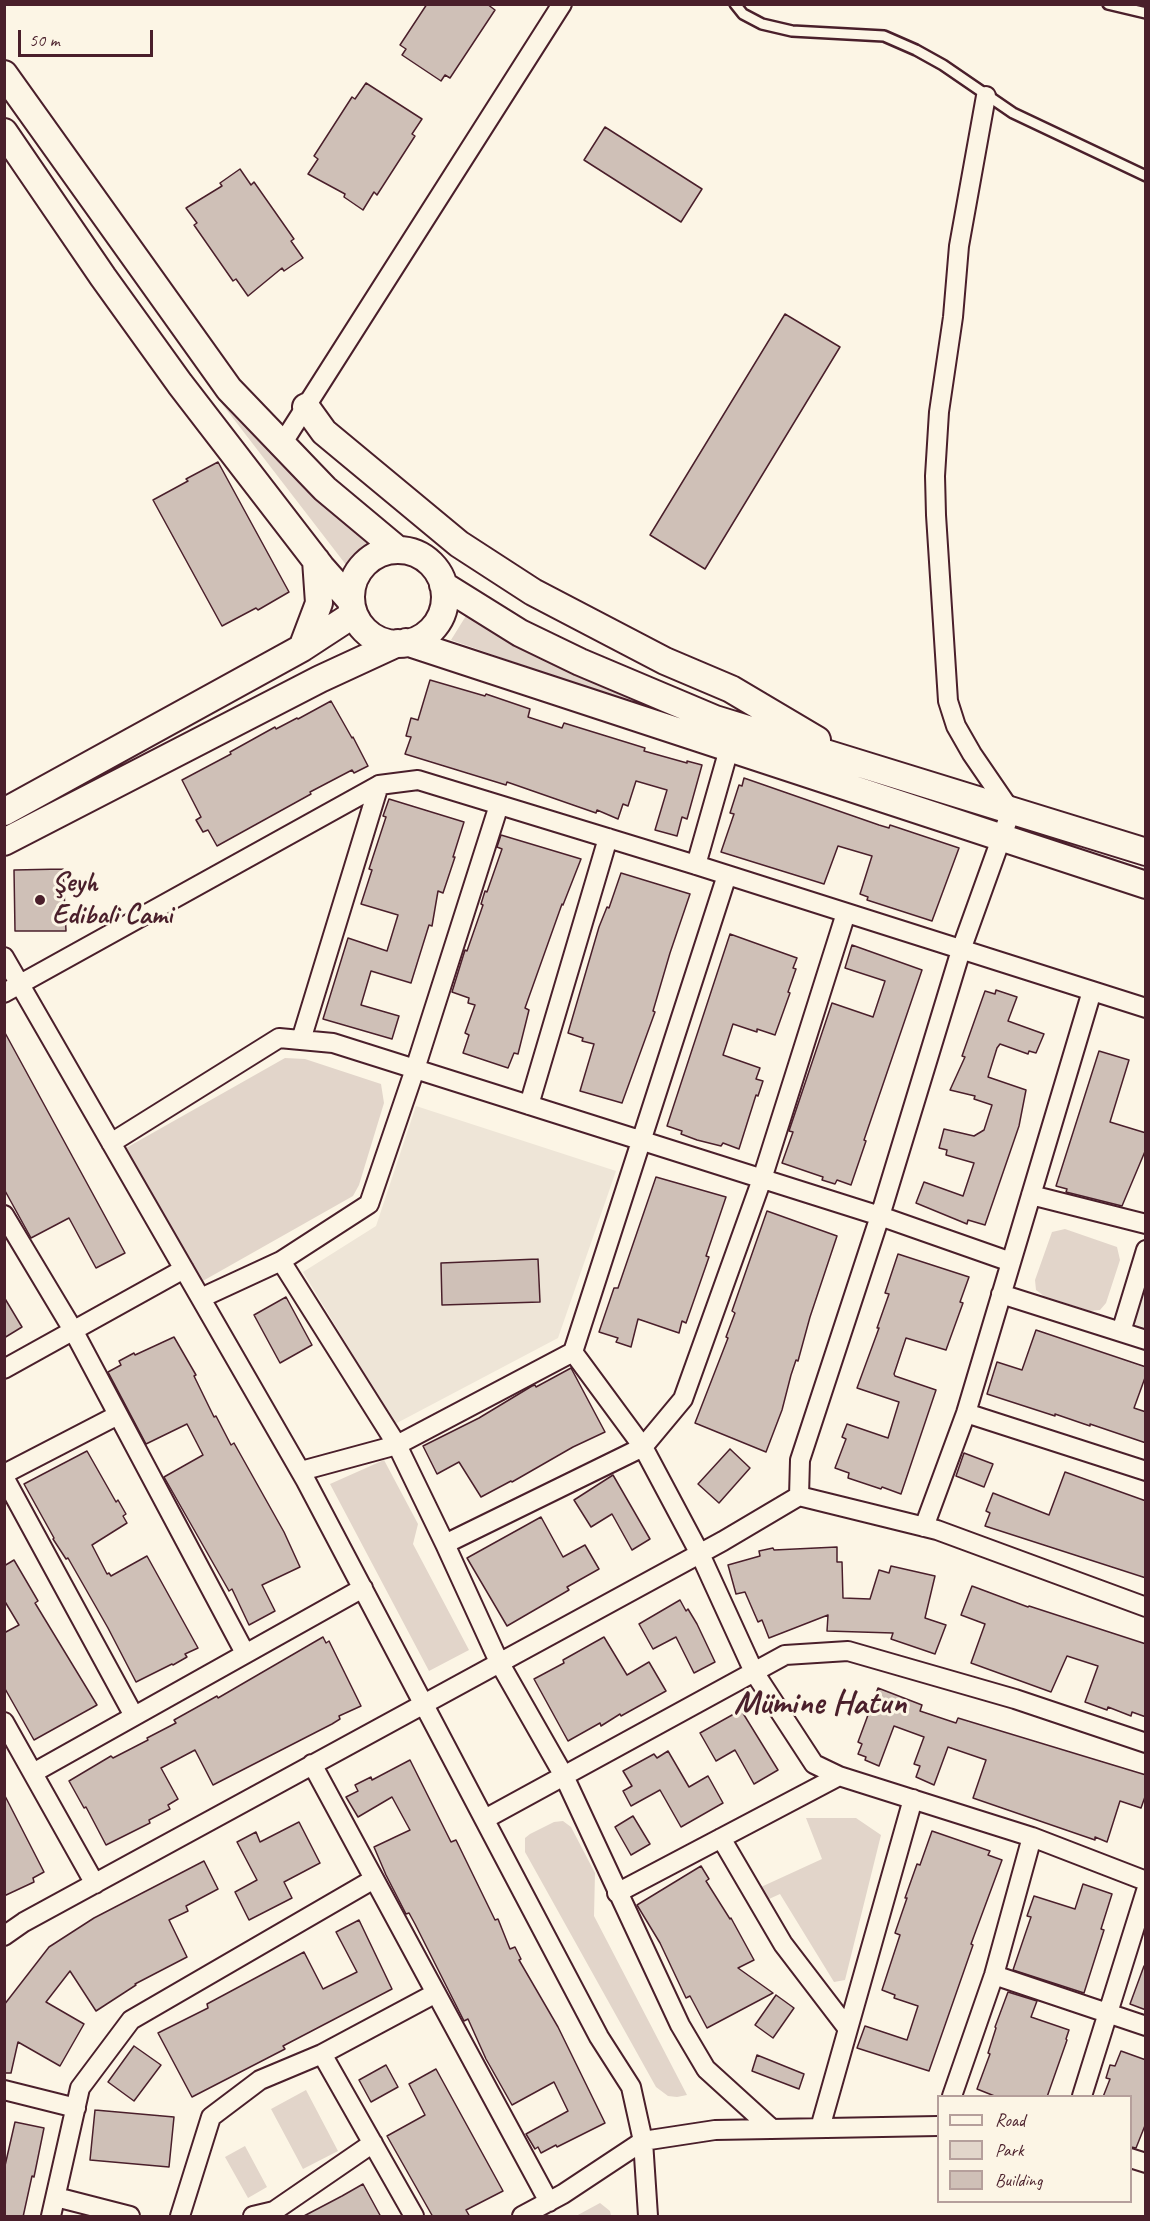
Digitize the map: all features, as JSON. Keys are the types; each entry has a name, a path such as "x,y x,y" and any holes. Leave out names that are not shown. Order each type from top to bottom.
{"street":[{"path":"282,444 562,4"},
{"path":"4,74 229,389 325,489 373,532 398,550"},
{"path":"986,96 959,246 953,317 939,411 934,476 948,701 956,726 972,754 1011,811"},
{"path":"4,132 103,277 180,384 353,607 361,626 372,636 384,641 402,643 1146,885"},
{"path":"306,407 324,432 459,544 533,592 665,661 731,689 853,762"},
{"path":"4,843 320,679 425,635 442,613 445,599 443,585 438,572 429,561 417,554 390,550 376,555 365,563 357,574 352,586 353,607"},
{"path":"303,648 319,603 316,560"},
{"path":"443,585 520,633 602,671 716,719 1146,852"},
{"path":"4,812 303,648 353,607"},
{"path":"696,865 729,749"},
{"path":"12,988 380,785 418,780 728,875 1146,1008"},
{"path":"301,1040 380,785"},
{"path":"201,1298 281,1261 369,1204 415,1069 499,804"},
{"path":"799,1496 800,1460 880,1216 961,950 1011,811"},
{"path":"529,1105 608,838"},
{"path":"301,1471 397,1445 573,1352 728,875"},
{"path":"445,1544 643,1447 683,1399 762,1179 846,913"},
{"path":"4,957 12,988 111,1143 301,1471 599,2037 631,2087 643,2140 648,2217"},
{"path":"924,1527 966,1413 1092,992"},
{"path":"111,1143 279,1038 333,1043 880,1216 1011,1262"},
{"path":"1031,1196 1146,1224"},
{"path":"4,1215 73,1330 245,1653"},
{"path":"1121,1332 1146,1250"},
{"path":"281,1261 397,1445 499,1662 564,1776 680,2025 706,2069 772,2129"},
{"path":"4,1369 184,1269"},
{"path":"1001,1294 1146,1340"},
{"path":"573,1352 643,1447 700,1554 754,1672 814,1764 839,1776 1032,1837 1146,1881"},
{"path":"966,1413 1146,1471"},
{"path":"118,1415 4,1475 134,1716"},
{"path":"4,1936 24,1922 423,1703 700,1554 799,1496 924,1527 1146,1607"},
{"path":"33,1773 363,1588"},
{"path":"485,1819 785,1655 848,1651 1015,1699 1146,1743"},
{"path":"4,1722 95,1884"},
{"path":"312,1764 549,2202"},
{"path":"617,1893 839,1776"},
{"path":"820,2128 913,1799"},
{"path":"953,2095 994,1975 1032,1837"},
{"path":"721,1838 783,1944 848,2029"},
{"path":"51,2217 80,2088 131,2020 374,1879"},
{"path":"1083,2095 1146,1891"},
{"path":"994,1975 1146,2026"},
{"path":"180,2217 211,2117 260,2080 322,2054 436,1993"},
{"path":"322,2054 414,2217"},
{"path":"4,2090 76,2108"},
{"path":"522,2217 549,2202 643,2140 716,2130 937,2126"},
{"path":"253,2217 274,2211 373,2143"},
{"path":"56,2197 130,2217"}],"lane":[{"path":"735,4 743,14 762,24 792,31 885,36 916,50 943,66 1013,113 1146,176"},
{"path":"1108,4 1146,13"}],"shaded area":[{"path":"416,1106 616,1171 558,1338 395,1424 303,1272 376,1226"},
{"path":"1145,1276 1145,1335 1136,1332 1130,1322"}],"green space":[{"path":"226,394 374,544 350,570 219,400"},
{"path":"469,611 654,703 651,710 451,640"},
{"path":"285,1058 305,1059 381,1084 384,1103 359,1185 353,1196 201,1282 126,1148"},
{"path":"1065,1229 1117,1247 1120,1260 1106,1303 1100,1310 1090,1311 1044,1296 1036,1290 1035,1280 1052,1232"},
{"path":"384,1460 418,1524 413,1544 469,1650 429,1671 330,1484"},
{"path":"806,1818 856,1818 881,1835 845,1980 834,1982 780,1894 769,1899 761,1887 822,1859"},
{"path":"563,1821 571,1827 595,1873 594,1916 687,2095 668,2096 656,2087 525,1852 525,1838 554,1822"},
{"path":"306,2090 338,2151 303,2169 271,2109"},
{"path":"245,2146 267,2187 248,2198 225,2157"},
{"path":"600,2203 610,2211 611,2216 576,2216"}],"building":[{"path":"427,4 487,4 495,10 450,78 445,75 441,81 402,55 406,49 400,45"},
{"path":"366,83 422,119 412,134 415,136 377,195 374,192 363,210 344,197 345,194 308,174 318,159 314,156 352,97 355,99"},
{"path":"605,127 702,189 681,222 584,160"},
{"path":"240,169 251,185 254,182 294,239 291,241 303,258 284,271 282,268 248,296 236,279 233,281 194,225 197,223 186,208 222,186 220,183"},
{"path":"785,314 840,347 705,569 650,535"},
{"path":"218,462 289,592 258,610 256,608 222,626 153,500"},
{"path":"430,680 485,696 486,694 530,709 528,717 562,728 564,723 645,748 644,751 702,765 687,819 682,817 677,836 655,830 667,790 636,781 628,806 623,804 618,819 597,810 596,813 507,782 506,785 405,754 411,737 406,736 411,718 418,720"},
{"path":"331,701 368,766 354,773 352,770 310,792 311,794 217,846 208,830 203,832 196,820 201,817 182,780 275,727 276,729 298,719"},
{"path":"744,778 879,825 889,828 890,825 959,848 932,921 867,900 868,897 860,894 872,856 838,846 824,884 721,852 734,814 730,813 739,785 742,786"},
{"path":"389,799 464,822 443,893 438,891 432,926 429,925 411,983 371,971 361,1005 399,1016 392,1039 323,1019 348,938 387,951 398,915 361,904 372,870 369,869 386,817 383,816"},
{"path":"501,835 581,859 562,904 525,1008 529,1010 518,1054 514,1053 508,1068 463,1053 469,1035 465,1033 475,1005 468,1003 469,998 452,992 465,950 467,951 483,905 481,904 485,891 487,892 502,849 497,847"},
{"name":"Şeyh Edibali Cami","path":"63,869 66,931 15,931 14,870"},
{"path":"621,873 690,894 670,953 653,1011 655,1012 622,1103 580,1091 594,1044 582,1041 583,1038 568,1033 599,927 607,907 609,908"},
{"path":"730,934 797,958 793,968 796,969 788,992 790,993 775,1035 733,1024 723,1055 760,1068 756,1079 763,1081 758,1096 756,1095 739,1149 723,1143 721,1146 697,1140 681,1134 682,1131 667,1126"},
{"path":"852,945 922,970 851,1185 837,1180 835,1184 822,1180 823,1177 782,1163 793,1132 789,1131 832,1003 873,1017 885,981 845,968"},
{"path":"996,990 1017,997 1008,1021 1044,1034 1036,1053 1029,1051 1028,1054 1000,1044 997,1048 988,1077 1026,1090 1019,1126 985,1225 968,1220 967,1224 916,1203 924,1182 963,1196 974,1163 946,1155 947,1150 939,1148 944,1129 974,1136 984,1130 992,1105 974,1099 975,1096 950,1090 965,1057 962,1056 985,991 995,994"},
{"path":"4,1031 125,1253 96,1268 69,1218 31,1238 4,1189"},
{"path":"1099,1051 1129,1060 1110,1122 1146,1133 1146,1149 1122,1206 1066,1192 1067,1189 1056,1186"},
{"path":"656,1177 726,1197 706,1256 709,1257 686,1323 682,1321 679,1333 638,1319 631,1347 616,1342 618,1338 599,1332 614,1288 618,1288"},
{"path":"767,1211 837,1236 798,1361 796,1360 791,1375 782,1410 766,1452 695,1423 728,1338 726,1337 735,1313 732,1311"},
{"path":"898,1254 969,1277 960,1302 963,1303 946,1350 906,1338 894,1374 936,1390 901,1494 848,1478 849,1473 835,1468 846,1439 842,1437 847,1424 888,1438 899,1402 857,1388 879,1328 877,1328 889,1294 885,1293"},
{"path":"538,1259 540,1302 442,1305 441,1263"},
{"path":"4,1297 22,1327 4,1338"},
{"path":"286,1297 312,1345 280,1363 254,1315"},
{"path":"1036,1330 1146,1367 1146,1375 1134,1408 1146,1412 1146,1443 987,1394 997,1362 1022,1370"},
{"path":"174,1337 196,1375 194,1376 214,1417 216,1416 231,1445 234,1443 284,1532 300,1567 262,1585 275,1611 249,1625 232,1589 229,1591 164,1477 203,1455 187,1424 146,1444 108,1372 121,1365 119,1361 134,1353 135,1355"},
{"path":"571,1368 605,1432 481,1497 459,1462 437,1474 423,1446 479,1418 532,1386 536,1387"},
{"path":"730,1449 750,1468 719,1503 698,1484"},
{"path":"87,1451 116,1502 118,1500 126,1514 123,1516 127,1523 92,1545 107,1574 111,1576 147,1556 198,1648 185,1654 187,1657 173,1665 136,1682 108,1628 68,1558 66,1559 53,1539 24,1484"},
{"path":"964,1453 993,1464 984,1487 956,1476"},
{"path":"1065,1472 1146,1501 1146,1578 985,1526 990,1513 986,1511 993,1493 1049,1515"},
{"path":"613,1475 650,1539 632,1550 612,1514 591,1527 574,1500"},
{"path":"541,1517 563,1557 585,1545 599,1569 567,1587 569,1590 507,1626 467,1558"},
{"path":"837,1547 837,1562 842,1562 843,1598 870,1599 879,1570 889,1573 891,1566 935,1576 925,1618 946,1625 935,1654 891,1639 893,1633 827,1631 828,1615 769,1638 762,1620 758,1622 745,1592 736,1594 728,1565 760,1556 759,1551 773,1548 774,1550"},
{"path":"14,1560 38,1601 35,1603 97,1705 34,1740 4,1687 4,1633 19,1625 4,1600 4,1566"},
{"path":"972,1586 1028,1607 1146,1644 1146,1717 1132,1712 1131,1716 1108,1707 1107,1710 1085,1702 1098,1666 1067,1656 1051,1692 971,1663 985,1624 961,1615"},
{"path":"680,1600 697,1624 715,1662 694,1673 676,1637 653,1649 639,1624"},
{"path":"323,1637 326,1643 329,1641 361,1706 339,1716 340,1719 332,1724 213,1785 195,1750 161,1768 178,1799 168,1805 170,1809 149,1820 150,1823 106,1845 69,1781 111,1756 113,1758 148,1740 147,1738 176,1723 174,1720 217,1696 218,1698"},
{"path":"604,1637 627,1675 649,1662 666,1691 621,1716 620,1714 601,1726 600,1723 568,1741 534,1679"},
{"path":"878,1688 922,1705 920,1711 956,1723 958,1718 1146,1775 1146,1794 1141,1808 1120,1801 1107,1842 1095,1837 1095,1840 973,1798 986,1760 948,1747 934,1785 916,1777 920,1766 914,1764 924,1737 894,1726 879,1766 865,1760 866,1757 858,1754 862,1744 858,1742"},
{"path":"741,1710 778,1770 754,1784 735,1750 716,1761 700,1733"},
{"path":"668,1751 689,1787 708,1776 723,1803 681,1827 660,1790 631,1806 623,1791 632,1786 623,1771 654,1754 657,1758"},
{"path":"410,1760 451,1842 456,1840 495,1920 498,1919 510,1949 515,1947 521,1959 519,1960 558,2027 605,2123 541,2153 538,2147 535,2149 526,2134 568,2111 554,2082 512,2105 486,2059 468,2019 464,2021 415,1924 409,1913 406,1914 374,1847 410,1830 392,1797 358,1817 346,1797 358,1791 355,1785 371,1777 372,1780"},
{"path":"4,1794 44,1872 33,1878 34,1882 4,1896"},
{"path":"633,1816 650,1844 631,1855 615,1827"},
{"path":"299,1822 320,1863 284,1882 292,1898 249,1920 235,1892 257,1880 237,1842 256,1832 260,1842"},
{"path":"932,1831 990,1851 988,1855 1002,1860 971,1944 973,1945 929,2071 857,2048 865,2026 907,2040 918,2006 894,1998 895,1995 882,1990 900,1935 895,1933 907,1898 905,1898"},
{"path":"204,1861 218,1889 186,1906 188,1911 169,1920 187,1957 135,1984 96,2011 70,1971 46,2002 84,2024 60,2066 18,2042 11,2073 4,2073 4,2005 49,1947 94,1918"},
{"path":"701,1866 709,1879 706,1881 731,1918 754,1960 738,1968 773,1993 707,2028 690,1996 686,1998 660,1943 637,1905"},
{"path":"1083,1884 1112,1894 1101,1929 1104,1930 1084,1993 1013,1970 1031,1917 1027,1916 1034,1896 1075,1909"},
{"path":"359,1920 392,1989 283,2046 285,2049 192,2097 158,2033 208,2008 207,2004 304,1952 323,1989 357,1972 336,1932"},
{"path":"1144,1966 1146,1966 1146,2010 1130,2004"},
{"path":"1008,1992 1037,2001 1031,2017 1069,2030 1048,2095 992,2095 977,2089 990,2054 988,2053"},
{"path":"776,1995 794,2008 773,2038 755,2025"},
{"path":"134,2046 161,2065 134,2101 108,2082"},
{"path":"1121,2051 1146,2060 1146,2123 1136,2148 1132,2147 1132,2095 1104,2095 1110,2079 1106,2078 1110,2065 1115,2066"},
{"path":"757,2055 804,2074 799,2089 752,2071"},
{"path":"386,2065 398,2087 371,2102 359,2080"},
{"path":"436,2069 503,2191 466,2210 470,2217 433,2217 387,2136 425,2115 409,2084"},
{"path":"95,2110 174,2117 169,2167 90,2160"},
{"path":"15,2122 44,2128 23,2217 4,2217 4,2170"},
{"path":"363,2184 381,2217 302,2217 342,2196"}],"place":[{"name":"Şeyh Edibali Cami","path":"40,900"}],"district":[{"name":"Mümine Hatun","path":"820,1704"}]}
